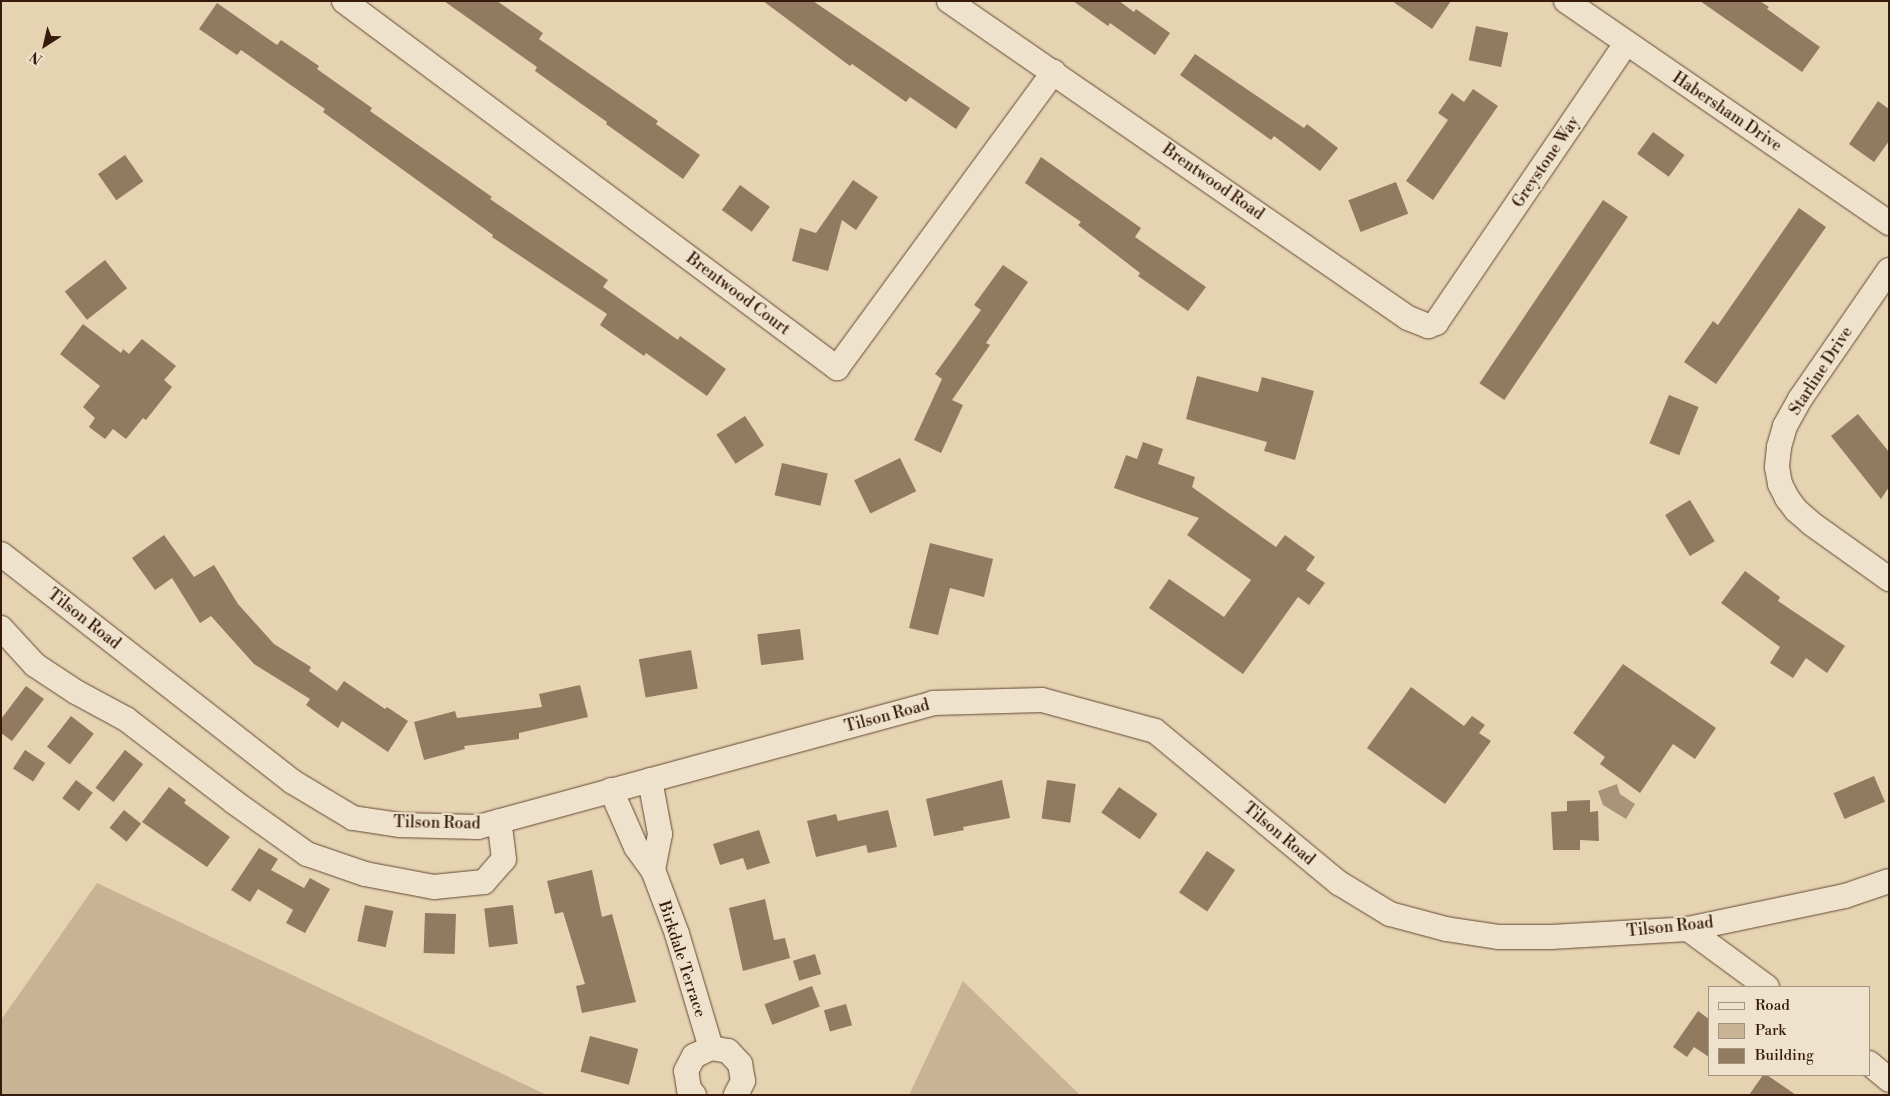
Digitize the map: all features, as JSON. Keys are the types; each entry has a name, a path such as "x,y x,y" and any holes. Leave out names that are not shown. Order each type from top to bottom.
{"street":[{"name":"Brentwood Court","path":"344,1 837,368 1054,72"},
{"name":"Brentwood Road","path":"949,1 1408,318 1428,326 1436,323 1465,281"},
{"name":"Habersham Drive","path":"1566,1 1889,222"},
{"name":"Greystone Way","path":"1465,281 1626,43"},
{"name":"Starline Drive","path":"1889,270 1800,399 1785,426 1779,447 1777,467 1780,484 1796,510 1889,579"},
{"name":"Tilson Road","path":"1,554 294,782 353,818 400,825 478,827 933,703 1042,700 1155,731 1339,883 1390,914 1446,929 1499,937 1551,937 1688,929 1845,896 1889,881"},
{"path":"1,628 35,665 76,692 126,719 234,802 307,854 365,874 434,887 484,882 504,859 498,821"},
{"path":"650,780 660,834 652,870"},
{"name":"Birkdale Terrace","path":"611,790 636,847 652,870 677,934 710,1048"},
{"path":"1688,929 1766,986"},
{"path":"694,1095 689,1089 686,1071 694,1056 710,1048 728,1051 740,1064 743,1081 736,1095"},
{"path":"1870,1064 1889,1080"}],"green space":[{"path":"97,883 547,1095 1,1095 1,1020"},
{"path":"963,981 1080,1095 909,1095"}],"shaded area":[{"path":"1617,784 1620,794 1635,804 1626,819 1603,805 1598,791"}],"building":[{"path":"444,1 497,1 543,33 539,39 658,121 656,124 700,155 683,179 535,71 537,67"},
{"path":"763,1 813,1 970,108 956,129 910,97 906,102 852,64 850,66"},
{"path":"1073,1 1119,1 1134,12 1136,9 1170,33 1155,55 1110,23 1108,26"},
{"path":"1392,1 1451,1 1432,29"},
{"path":"1700,1 1760,1 1769,7 1767,9 1820,47 1802,72"},
{"path":"217,3 277,45 281,40 319,66 317,69 372,108 370,111 492,197 490,199 608,280 603,287 678,340 680,336 726,369 707,396 646,353 644,356 600,325 607,314 492,237 493,235 323,112 325,109 241,50 237,55 199,29"},
{"path":"1476,26 1508,33 1501,67 1469,60"},
{"path":"1195,54 1304,128 1307,124 1338,148 1320,171 1274,136 1271,140 1180,75"},
{"path":"1473,89 1498,106 1433,200 1406,181 1448,120 1438,113 1452,93 1464,102"},
{"path":"1878,101 1889,109 1889,141 1874,162 1849,144"},
{"path":"1653,132 1685,155 1669,177 1637,154"},
{"path":"125,155 143,181 116,200 98,174"},
{"path":"1041,157 1141,228 1135,237 1206,287 1188,311 1138,276 1140,273 1078,225 1081,222 1025,183"},
{"path":"853,180 878,197 856,230 842,220 828,271 792,261 800,228 816,233"},
{"path":"1396,182 1408,214 1361,232 1348,200"},
{"path":"740,185 770,207 752,232 722,210"},
{"path":"1603,200 1628,217 1504,400 1479,383"},
{"path":"1799,208 1826,227 1716,384 1684,362 1713,321 1718,325"},
{"path":"105,260 127,288 87,320 65,291"},
{"path":"1003,265 1028,282 986,343 990,345 952,400 963,405 941,453 914,440 942,379 935,374 981,310 974,305"},
{"path":"83,324 121,353 123,349 129,354 142,339 176,366 164,380 172,387 146,420 143,418 126,439 113,429 105,439 89,427 95,418 83,407 100,386 60,354"},
{"path":"1197,376 1258,392 1262,377 1314,391 1295,460 1264,451 1267,442 1186,419"},
{"path":"1669,395 1699,407 1679,455 1650,443"},
{"path":"1858,414 1889,452 1889,487 1881,499 1831,436"},
{"path":"745,416 764,445 736,464 716,435"},
{"path":"1143,442 1163,449 1158,464 1195,477 1192,487 1276,547 1285,535 1315,557 1306,570 1325,583 1309,605 1298,597 1243,674 1149,608 1169,579 1224,617 1251,580 1187,535 1199,518 1114,488 1126,455 1137,459"},
{"path":"900,458 916,491 870,514 854,480"},
{"path":"782,463 828,474 820,506 775,495"},
{"path":"1690,500 1715,541 1690,556 1665,515"},
{"path":"164,535 194,577 214,565 238,604 274,644 311,667 309,671 337,691 344,681 385,709 387,707 408,721 388,752 342,721 338,728 306,705 310,699 254,664 211,616 200,623 172,578 155,590 132,558"},
{"path":"930,543 993,559 984,597 950,588 938,635 909,628"},
{"path":"1745,571 1780,597 1778,601 1845,646 1827,673 1806,658 1793,678 1770,663 1780,647 1721,603"},
{"path":"800,629 804,660 761,665 757,634"},
{"path":"691,650 698,688 646,698 639,659"},
{"path":"1623,664 1716,728 1695,759 1673,744 1640,793 1600,764 1605,757 1573,733"},
{"path":"580,685 588,717 519,733 519,739 464,746 465,749 424,760 414,722 455,711 457,718 542,707 539,694"},
{"path":"26,686 44,699 12,741 1,733 1,719"},
{"path":"1411,687 1464,726 1472,716 1485,725 1479,733 1491,741 1445,804 1367,748"},
{"path":"71,716 94,734 70,765 47,747"},
{"path":"25,750 45,763 33,782 13,768"},
{"path":"125,750 143,764 114,802 95,788"},
{"path":"1874,776 1885,802 1844,819 1833,793"},
{"path":"76,780 93,793 79,811 62,798"},
{"path":"1002,780 1010,818 963,827 964,830 934,836 926,799"},
{"path":"1047,780 1076,784 1070,823 1042,819"},
{"path":"169,787 186,800 184,803 230,837 207,867 142,822"},
{"path":"1119,787 1158,814 1140,839 1101,812"},
{"path":"1590,800 1590,812 1598,811 1599,841 1580,840 1580,850 1553,850 1551,812 1567,811 1567,801"},
{"path":"124,810 141,824 127,842 110,828"},
{"path":"888,810 897,847 868,853 866,845 816,857 807,821 836,814 838,821"},
{"path":"759,830 770,863 747,870 743,858 720,865 713,844"},
{"path":"259,848 278,859 271,870 304,888 310,878 330,889 305,933 286,923 293,910 258,889 250,902 231,890"},
{"path":"1207,851 1235,870 1207,911 1179,892"},
{"path":"592,870 602,917 612,914 636,1002 582,1013 576,986 585,984 563,912 555,914 547,881"},
{"path":"765,899 774,940 785,938 790,958 743,971 729,908"},
{"path":"365,905 393,911 386,947 357,941"},
{"path":"513,905 518,944 489,947 484,909"},
{"path":"425,913 456,914 455,954 424,953"},
{"path":"815,954 821,974 799,981 793,961"},
{"path":"812,986 820,1007 772,1025 764,1004"},
{"path":"846,1004 852,1025 830,1031 824,1010"},
{"path":"1698,1011 1708,1018 1708,1056 1694,1047 1687,1057 1673,1047"},
{"path":"590,1036 638,1049 629,1085 580,1072"},
{"path":"1762,1076 1768,1076 1796,1095 1749,1095"}]}
